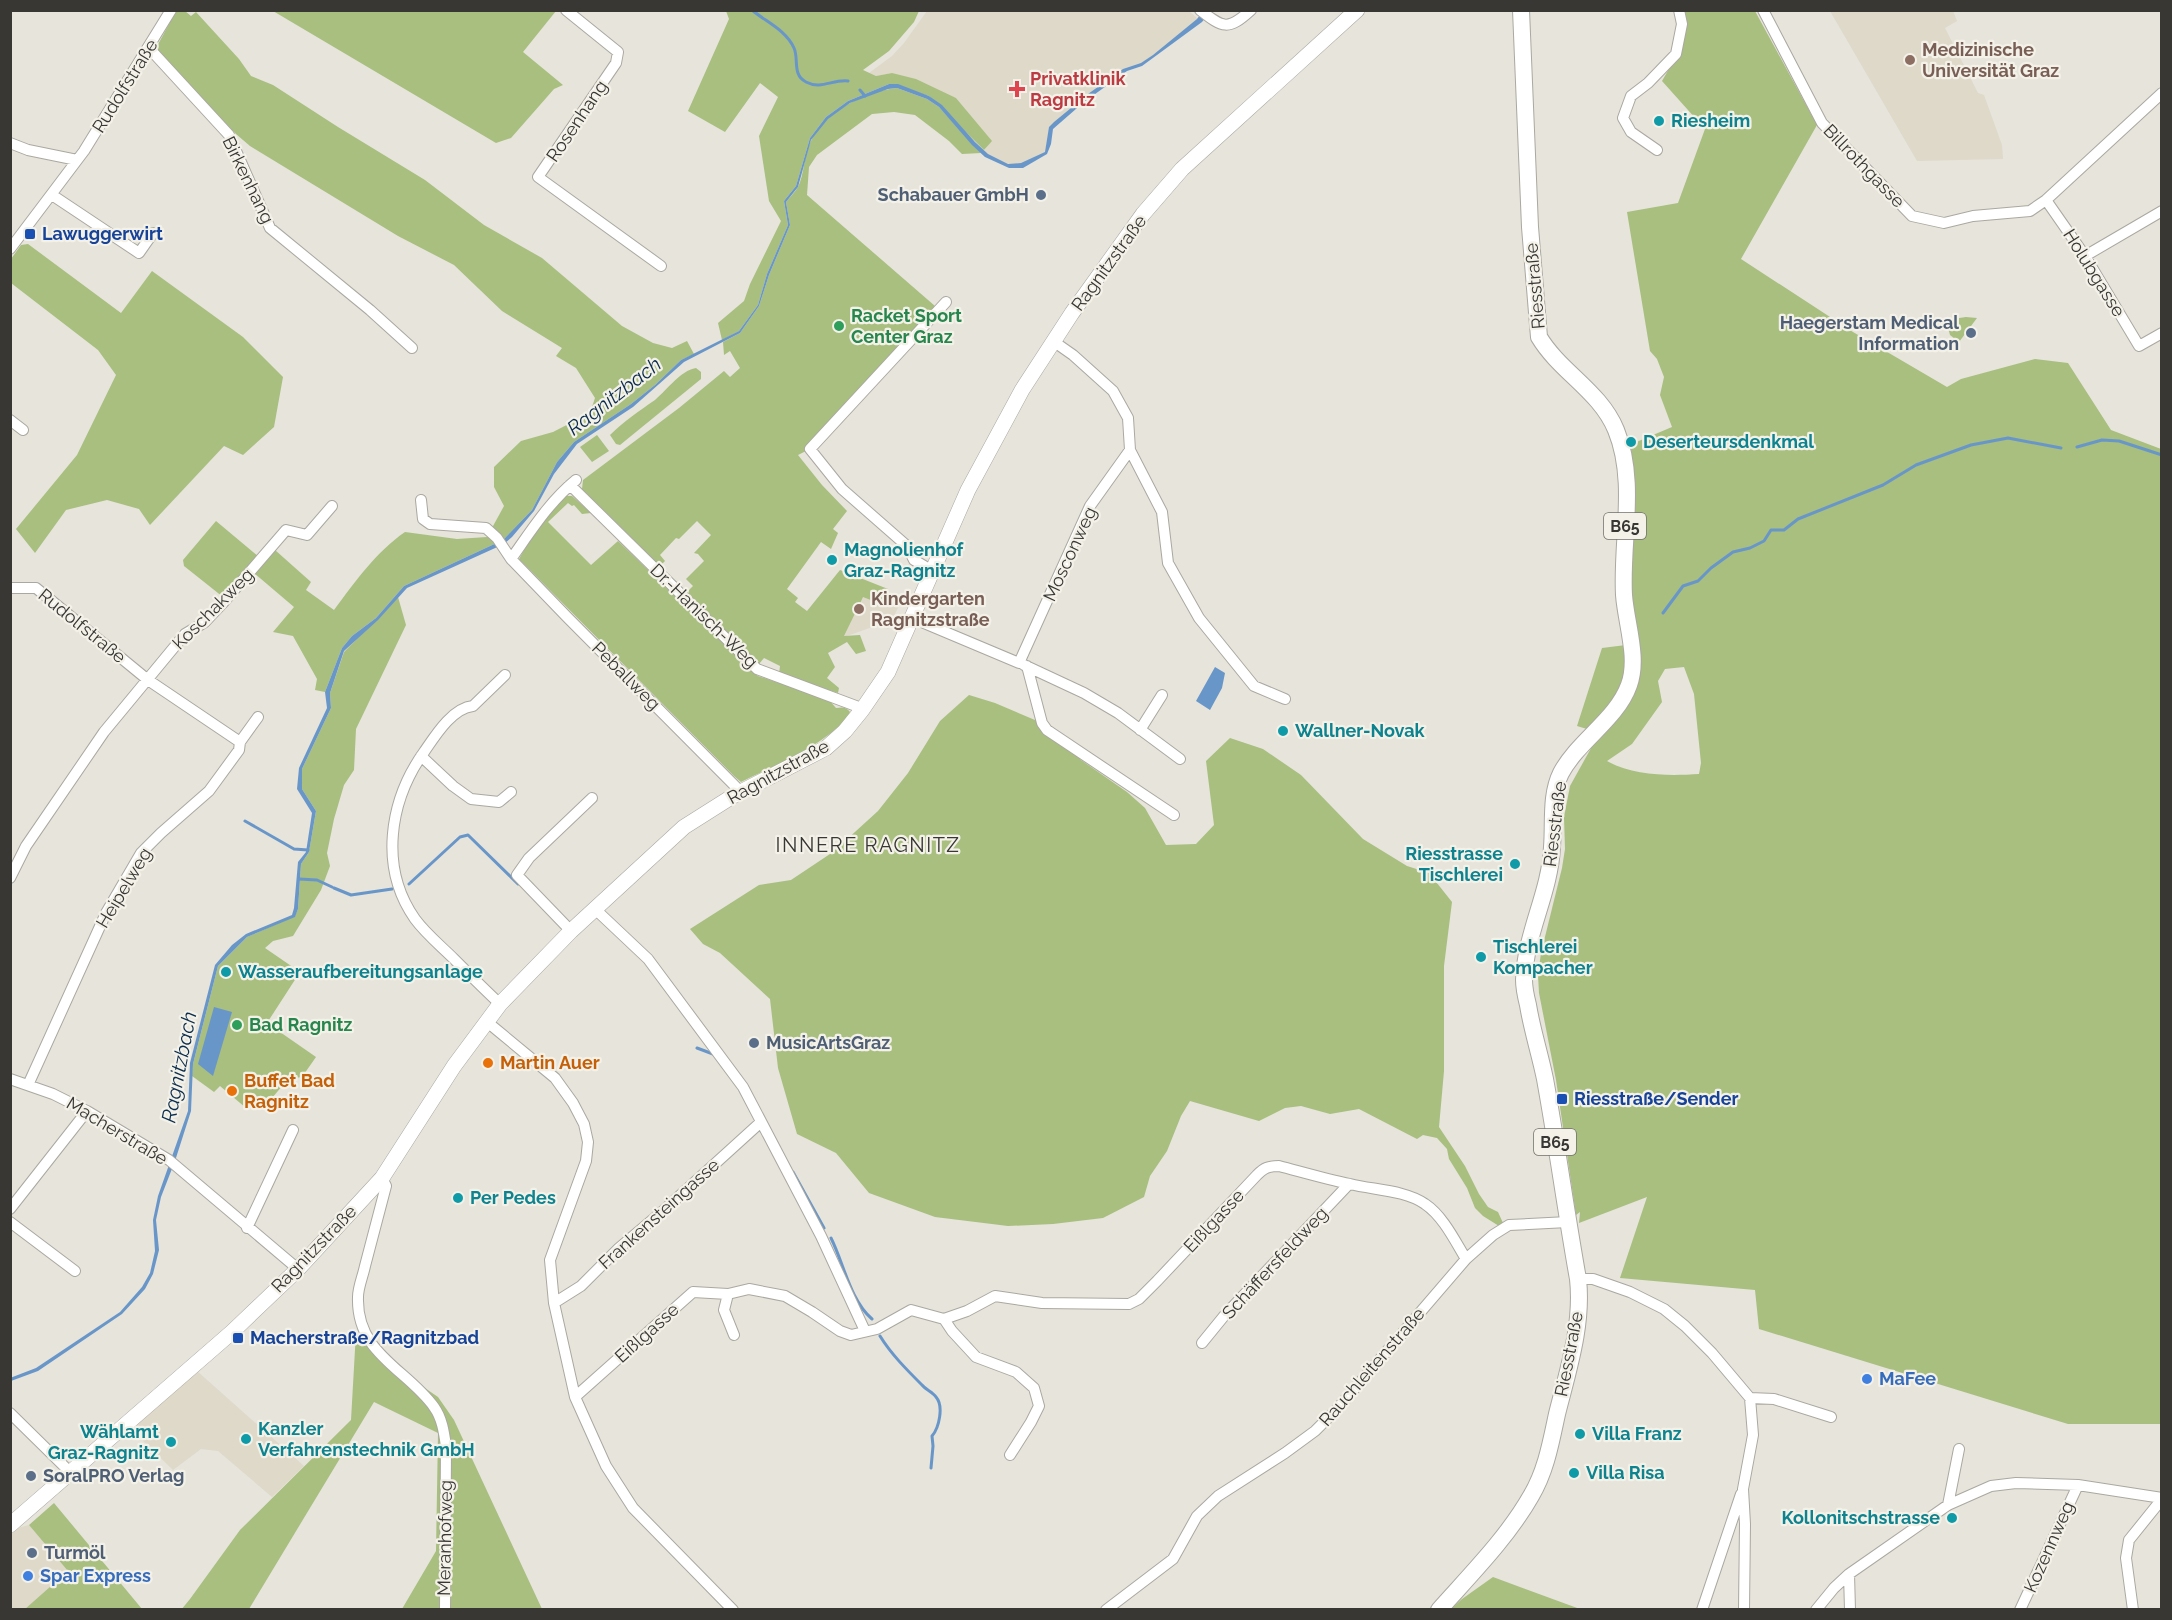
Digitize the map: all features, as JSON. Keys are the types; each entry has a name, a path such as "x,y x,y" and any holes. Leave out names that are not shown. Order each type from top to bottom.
{"main road":[{"name":"Ragnitzstraße","path":"10,1525 232,1332 298,1269 382,1178 454,1066 486,1021 571,931 674,834 741,792 826,748 845,730 888,672 968,490 1022,390 1053,341 1143,214 1182,169 1357,10"},
{"name":"Riesstraße","path":"1439,1610 1484,1561 1531,1496 1544,1468 1576,1334 1579,1306 1578,1279 1544,1077 1524,982 1528,945 1550,869 1553,813 1558,779 1572,755 1623,698 1630,684 1631,651 1624,595 1626,479 1623,450 1609,415 1599,401 1548,353 1539,337 1530,227 1521,10"}],"street":[{"name":"Rudolfstraße","path":"10,249 77,160 171,10"},
{"name":"Rosenhang","path":"566,10 618,52 616,63 538,177 661,266"},
{"path":"1200,10 1219,24 1228,26 1238,22 1251,10"},
{"path":"1657,150 1631,132 1623,118 1631,96 1648,83 1676,54 1682,24 1679,10"},
{"name":"Billrothgasse","path":"1763,10 1822,123 1912,216 1944,223 1973,216 2030,211 2046,200 2162,93"},
{"name":"Birkenhang","path":"149,48 229,135 270,228 370,309 412,348"},
{"path":"10,143 28,150 77,160"},
{"path":"52,195 139,253 153,232"},
{"name":"Holubgasse","path":"2046,200 2085,256 2139,346 2162,333"},
{"path":"2085,256 2162,211"},
{"path":"931,570 914,560 907,546 842,489 810,449 946,302"},
{"path":"1053,341 1073,355 1113,391 1128,418 1130,450 1162,512 1168,563 1199,618 1254,686 1285,699"},
{"path":"10,420 23,430"},
{"name":"Mosconweg","path":"1023,665 1090,506 1130,450"},
{"name":"Dr.-Hanisch-Weg","path":"511,559 540,518 573,483 757,669 862,710"},
{"name":"Peballweg","path":"421,500 423,519 430,524 486,528 511,559 741,792"},
{"name":"Koschakweg","path":"10,878 26,846 104,732 185,634 205,621 222,604 286,530 307,535 332,506"},
{"name":"Rudolfstraße","path":"10,588 36,588 148,680"},
{"path":"912,618 1084,693 1180,759"},
{"path":"1023,665 1042,723 1047,730 1174,815"},
{"path":"500,1004 423,929 408,909 398,884 392,849 394,820 405,785 421,756 456,713 466,706 473,705 505,675"},
{"path":"148,680 240,742"},
{"path":"1140,730 1162,695"},
{"name":"Heipelweg","path":"28,1085 106,913 141,853 169,825 209,791 239,750 240,742 258,717"},
{"path":"421,756 453,786 471,799 498,802 511,792"},
{"path":"571,931 517,875 529,858 592,798"},
{"path":"595,909 648,959 743,1087 821,1236 865,1331"},
{"path":"486,1021 555,1078 573,1102 584,1124 588,1142 586,1161 550,1260 554,1303 575,1397 606,1466 633,1508 733,1610"},
{"name":"Macherstraße","path":"10,1079 53,1094 87,1111 169,1160 246,1228 298,1269"},
{"path":"10,1209 87,1111"},
{"name":"Frankensteingasse","path":"554,1303 580,1286 619,1248 761,1122"},
{"path":"246,1228 293,1130"},
{"name":"Eißlgasse","path":"575,1397 693,1292 728,1294 750,1289 785,1296 840,1331 851,1335 877,1329 911,1310 944,1319 967,1311 995,1296 1042,1303 1129,1304 1139,1299 1157,1281 1264,1168 1279,1166 1407,1196 1423,1202 1431,1209 1467,1259"},
{"name":"Meranhofweg","path":"382,1178 386,1186 357,1296 361,1322 372,1345 391,1367 421,1392 434,1407 443,1426 446,1446 445,1610"},
{"name":"Schäffersfeldweg","path":"1202,1343 1224,1316 1349,1184"},
{"path":"10,1222 75,1271"},
{"name":"Rauchleitenstraße","path":"1106,1610 1173,1559 1197,1516 1218,1496 1286,1453 1315,1431 1338,1408 1467,1259 1492,1235 1509,1225 1568,1222"},
{"path":"1578,1279 1593,1279 1630,1292 1664,1309 1712,1353 1750,1398 1753,1436 1743,1488 1702,1610"},
{"path":"728,1294 724,1310 735,1335"},
{"path":"944,1319 976,1357 1016,1372 1034,1388 1039,1406 1010,1455"},
{"path":"1750,1398 1774,1399 1831,1417"},
{"path":"10,1413 71,1473"},
{"path":"1947,1505 1959,1449"},
{"path":"1816,1610 1849,1574 1947,1505 1991,1486 2016,1483 2078,1485 2162,1498 2129,1540 2126,1558 2133,1610"},
{"name":"Kozennweg","path":"2020,1610 2078,1485"},
{"path":"1743,1488 1744,1610"},
{"path":"1849,1574 1850,1610"}],"shaded area":[{"name":"Privatklinik Ragnitz","path":"1188,10 1199,20 1143,64 1126,69 1082,100 1051,128 1046,153 1023,165 1007,165 983,152 991,141 956,98 892,73 876,76 869,73 892,56 927,11"},
{"name":"Medizinische Universität Graz","path":"1830,11 1953,11 1957,21 1945,28 1978,93 1984,95 2002,145 2003,159 1917,161"},
{"name":"Kindergarten Ragnitzstraße","path":"847,575 902,599 888,629 878,625 844,637"},
{"path":"197,1371 304,1466 272,1497 218,1451 201,1449 173,1470 131,1429"},
{"name":"Turmöl","path":"29,1525 69,1571 25,1609 11,1609 10,1535 18,1528"}],"green space":[{"path":"176,11 185,11 191,16 196,12 239,59 251,76 273,85 425,180 484,225 542,258 622,326 653,343 672,348 687,341 694,354 681,360 631,404 574,442 557,462 532,510 503,540 404,586 376,618 352,636 342,648 325,692 315,690 317,679 293,636 273,632 294,607 248,568 223,597 184,566 183,560 216,521 265,562 275,550 311,582 306,590 334,610 375,558 405,532 457,539 487,537 504,506 494,487 494,467 521,441 553,432 590,413 595,398 576,368 556,356 562,348 502,311 454,265 398,236 250,146 236,134 155,50"},
{"path":"273,11 556,11 523,52 563,85 554,89 511,138 496,143"},
{"path":"726,11 919,11 914,22 889,51 863,70 876,76 892,73 916,79 956,98 992,141 984,150 929,96 889,84 848,101 826,117 810,138 796,186 784,201 788,225 767,274 758,305 739,331 722,340 718,323 744,301 781,221 769,201 759,136 778,97 760,83 725,132 688,111 729,19"},
{"path":"1679,11 1755,11 1817,125 1741,259 1853,332 1947,387 1961,379 2035,359 2068,363 2111,430 2161,449 2161,1424 2068,1424 1759,1329 1755,1290 1620,1278 1647,1197 1579,1223 1580,1212 1576,1215 1556,1080 1539,993 1538,975 1541,953 1562,868 1565,849 1564,817 1570,786 1635,669 1631,575 1635,487 1631,448 1634,443 1672,427 1660,395 1664,377 1657,359 1650,351 1627,212 1678,203 1705,129 1662,81 1681,48","holes":["1684,667 1694,694 1701,763 1699,774 1664,775 1640,772 1628,770 1607,761 1632,744 1662,702 1658,681 1665,669"]},
{"path":"897,88 927,99 939,107 981,153 962,154 915,115 894,112 872,114 817,155 809,167 807,195 938,311 810,449 798,455 847,511 833,529 838,533 831,549 821,542 787,589 798,598 795,602 807,611 840,570 888,589 881,604 863,597 844,636 860,635 866,651 856,654 847,642 828,653 835,667 827,678 839,688 838,693 779,674 780,666 764,658 759,664 688,597 689,590 693,586 686,579 704,561 694,553 711,535 697,521 660,555 665,561 660,566 582,489 583,480 724,371 730,377 740,368 730,351 724,355 723,342 740,333 759,306 790,225 786,202 798,187 808,148 816,132 835,113 847,105 872,94"},
{"path":"28,244 121,313 152,271 243,337 283,377 274,427 243,455 224,446 150,525 139,509 107,500 66,510 35,553 16,529 77,455 116,375 98,350 11,283 11,259 21,245"},
{"path":"1977,318 1959,342 1950,335 1946,320"},
{"path":"696,368 701,372 701,379 620,445 616,444 610,435 615,430 655,400 679,377"},
{"path":"597,435 609,451 592,462 580,447"},
{"path":"563,496 572,496 591,513 582,514 574,505 568,503 548,522 591,565 618,541 758,676 829,700 836,708 846,708 850,712 842,723 817,743 741,782 519,559 541,520"},
{"path":"398,597 406,625 356,729 354,770 344,785 334,819 327,853 330,866 321,890 293,936 273,941 265,948 300,972 267,1023 316,1057 302,1077 288,1079 267,1104 256,1099 251,1101 252,1103 246,1108 220,1086 214,1092 192,1076 218,966 247,937 295,916 298,909 301,864 309,852 316,811 302,789 302,769 331,708 330,693 344,652"},
{"path":"1626,645 1624,680 1613,700 1587,729 1577,726 1602,648"},
{"path":"969,695 995,703 1042,723 1081,760 1127,792 1145,808 1166,845 1196,844 1214,825 1206,761 1230,738 1263,749 1301,775 1363,839 1407,866 1429,873 1452,902 1444,966 1444,1071 1439,1127 1465,1166 1479,1194 1488,1207 1498,1212 1503,1223 1499,1226 1475,1208 1467,1188 1449,1159 1447,1149 1437,1138 1423,1135 1417,1139 1359,1109 1330,1114 1301,1106 1285,1108 1259,1121 1190,1101 1181,1116 1167,1151 1150,1176 1144,1197 1103,1218 1053,1224 1008,1226 935,1217 869,1193 836,1153 797,1134 778,1068 770,999 720,953 703,944 690,929 759,885 791,880 833,852 878,811 908,773 940,721"},
{"path":"356,1332 403,1373 438,1397 454,1420 542,1609 402,1609 436,1551 438,1433 374,1402 249,1609 181,1610 240,1530 351,1420"},
{"path":"54,1503 142,1609 25,1609 68,1571 29,1525"},
{"path":"1493,1577 1580,1609 1451,1609"}],"water":[{"name":"Ragnitzbach","path":"1203,11 1211,11 1202,22 1142,66 1127,71 1084,102 1053,129 1047,154 1023,168 1009,168 985,157 939,107 927,99 897,88 850,103 828,119 811,140 798,187 786,202 790,225 759,306 740,333 684,362 633,407 577,444 554,474 534,511 504,544 407,588 378,620 344,651 330,693 331,708 302,769 302,789 316,811 309,852 301,864 298,909 295,917 247,937 218,966 193,1064 191,1111 161,1197 156,1220 159,1250 153,1274 145,1289 122,1314 38,1371 11,1381 10,1378 36,1368 120,1312 142,1287 150,1273 155,1251 153,1220 158,1196 188,1111 190,1063 215,965 232,945 246,934 292,915 298,862 306,852 312,813 297,789 299,768 327,708 325,692 342,648 352,636 376,618 404,586 503,540 532,510 557,462 574,442 631,404 681,360 739,331 758,305 767,274 788,225 784,201 796,186 810,138 826,117 848,101 889,84 898,84 929,96 942,105 988,154 1008,164 1021,163 1045,152 1049,127 1054,122 1123,69 1141,63 1153,55 1197,19"},
{"path":"1215,667 1225,673 1222,688 1210,710 1196,701"},
{"path":"214,1007 232,1012 213,1076 198,1064"}],"waterway":[{"path":"752,10 786,36 794,48 797,71 806,82 822,85 848,81"},
{"name":"Ragnitzbach","path":"860,90 865,96"},
{"path":"1663,613 1683,586 1698,581 1733,552 1750,548 1764,541 1771,530 1784,530 1798,519 1883,485 1916,465 1971,445 2008,438 2061,448"},
{"path":"2077,447 2102,440 2119,441 2162,455"},
{"path":"245,821 294,849 308,850"},
{"path":"409,884 460,837 468,835 518,884"},
{"path":"299,879 317,880 332,887"},
{"path":"334,888 351,895 392,889"},
{"path":"697,1048 713,1054"},
{"path":"793,1172 824,1228"},
{"path":"831,1238 858,1302 872,1319"},
{"path":"880,1336 900,1362 935,1395 940,1406 940,1417 932,1436 931,1468"}],"place":[{"name":"Medizinische Universität Graz","path":"1910,60"},
{"name":"Privatklinik Ragnitz","path":"1017,89"},
{"name":"Riesheim","path":"1659,121"},
{"name":"Schabauer GmbH","path":"1041,195"},
{"name":"Lawuggerwirt","path":"30,234"},
{"name":"Racket Sport Center Graz","path":"839,326"},
{"name":"Haegerstam Medical Information","path":"1971,333"},
{"name":"Deserteursdenkmal","path":"1631,442"},
{"name":"Magnolienhof Graz-Ragnitz","path":"832,560"},
{"name":"Kindergarten Ragnitzstraße","path":"859,609"},
{"name":"Wallner-Novak","path":"1283,731"},
{"name":"Riesstrasse Tischlerei","path":"1515,864"},
{"name":"Tischlerei Kompacher","path":"1481,957"},
{"name":"Wasseraufbereitungsanlage","path":"226,972"},
{"name":"Bad Ragnitz","path":"237,1025"},
{"name":"MusicArtsGraz","path":"754,1043"},
{"name":"Martin Auer","path":"488,1063"},
{"name":"Buffet Bad Ragnitz","path":"232,1091"},
{"name":"Riesstraße/Sender","path":"1562,1099"},
{"name":"Per Pedes","path":"458,1198"},
{"name":"Macherstraße/Ragnitzbad","path":"238,1338"},
{"name":"MaFee","path":"1867,1379"},
{"name":"Villa Franz","path":"1580,1434"},
{"name":"Kanzler Verfahrenstechnik GmbH","path":"246,1439"},
{"name":"Wählamt Graz-Ragnitz","path":"171,1442"},
{"name":"Villa Risa","path":"1574,1473"},
{"name":"SoralPRO Verlag","path":"31,1476"},
{"name":"Kollonitschstrasse","path":"1952,1518"},
{"name":"Turmöl","path":"32,1553"},
{"name":"Spar Express","path":"28,1576"}],"district":[{"name":"INNERE RAGNITZ","path":"868,845"}]}
